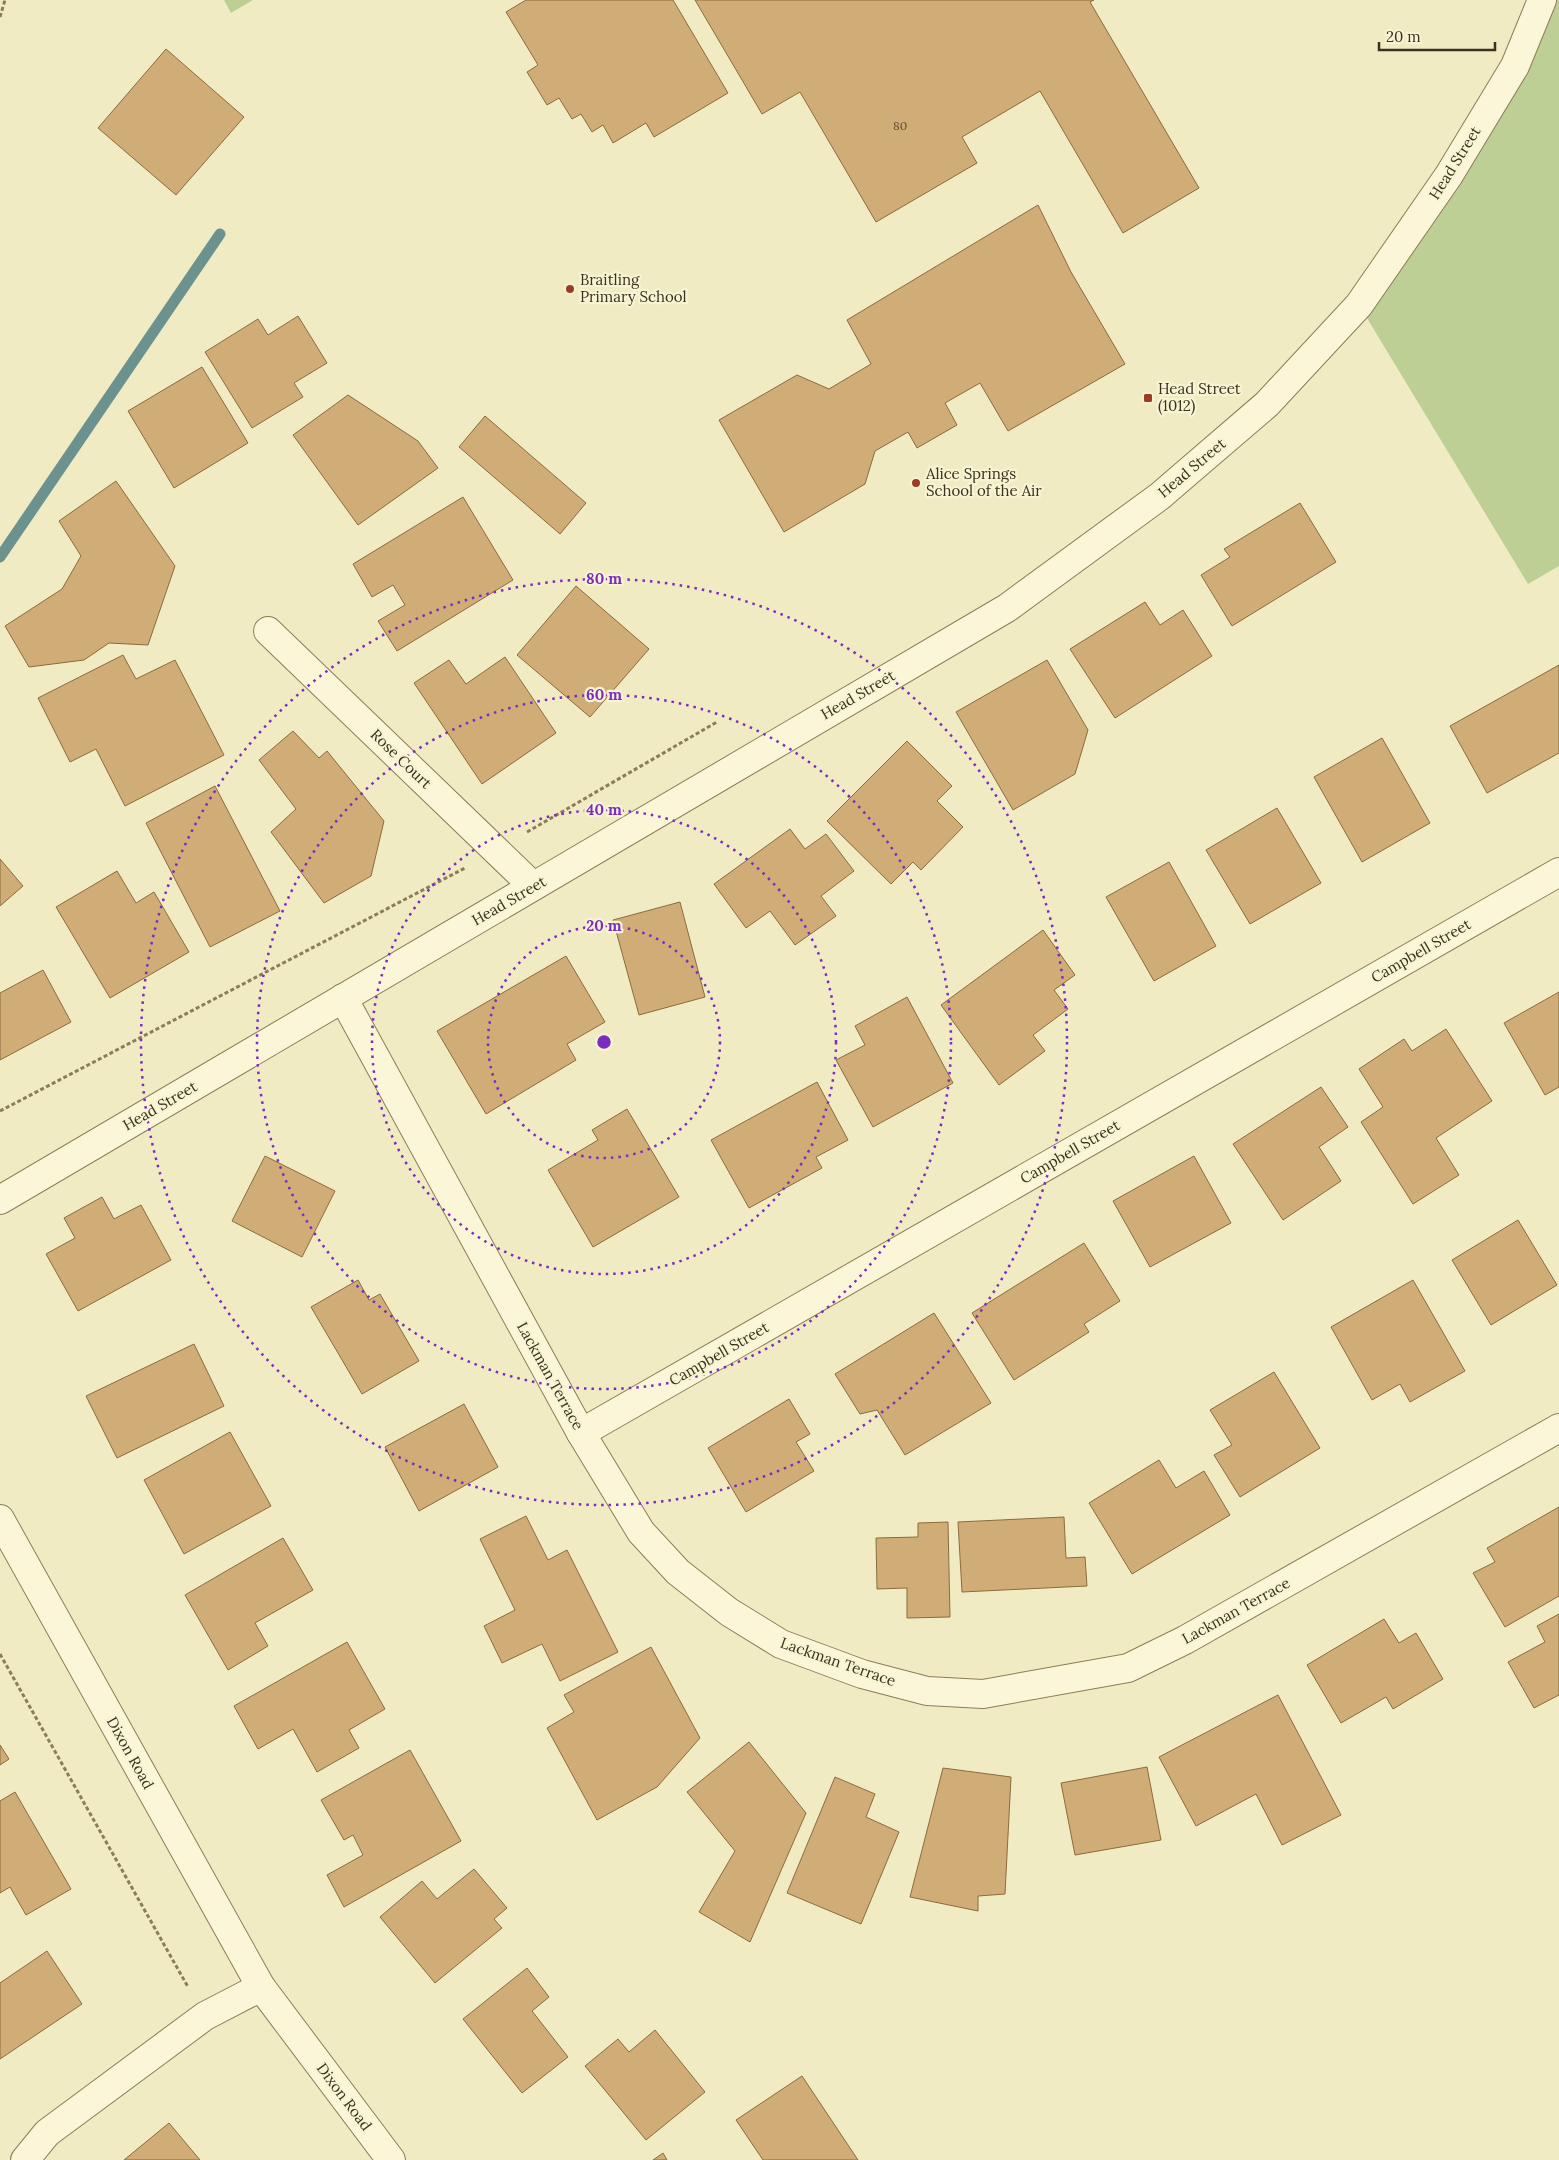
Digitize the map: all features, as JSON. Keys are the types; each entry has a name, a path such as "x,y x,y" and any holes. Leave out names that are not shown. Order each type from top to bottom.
{"street":[{"name":"Head Street","path":"0,1200 1007,608 1160,496 1267,404 1359,305 1450,175 1515,66 1542,0"},
{"name":"Rose Court","path":"268,631 533,886"},
{"name":"Campbell Street","path":"581,1433 1559,872"},
{"name":"Lackman Terrace","path":"343,998 581,1433 641,1532 678,1572 729,1612 781,1644 862,1674 927,1692 983,1694 1128,1668 1185,1640 1559,1428"},
{"name":"Dixon Road","path":"0,1519 261,1987 392,2160"},
{"path":"25,2160 47,2133 205,2016 261,1987"}],"path":[{"path":"0,17 5,0"},
{"path":"0,1111 458,872 717,722"},
{"path":"0,1654 205,2016"}],"green space":[{"path":"224,0 253,0 231,13"},
{"path":"1542,0 1559,0 1559,566 1528,584 1359,305"}],"building":[{"path":"526,0 673,0 728,93 654,137 646,123 613,143 603,125 592,132 581,114 572,119 559,98 547,105 527,72 538,65 506,12"},
{"path":"695,0 1094,0 1090,2 1199,188 1123,233 1040,91 962,137 977,163 876,222 800,92 762,114"},
{"path":"166,49 244,117 176,195 98,128"},
{"name":"Alice Springs School of the Air","path":"1038,205 1071,272 1125,364 1008,431 980,383 945,403 957,425 917,448 908,432 875,451 865,484 784,532 719,420 797,375 829,389 871,364 847,320"},
{"path":"298,316 327,363 294,383 303,397 252,428 205,352 258,319 268,335"},
{"path":"202,367 248,443 174,488 128,411"},
{"path":"348,395 418,441 438,468 358,525 293,435"},
{"path":"485,416 586,503 560,534 459,447"},
{"path":"116,481 175,566 148,645 109,643 84,660 29,667 5,626 62,589 81,556 59,521"},
{"path":"463,497 513,580 397,651 378,621 405,605 393,585 372,597 353,564"},
{"path":"1300,503 1336,562 1232,626 1201,575 1230,557 1224,549"},
{"path":"576,586 649,649 590,717 517,655"},
{"path":"1145,602 1160,625 1183,610 1212,656 1115,718 1070,649"},
{"path":"123,655 136,679 175,660 224,755 125,806 96,749 70,762 38,698"},
{"path":"505,657 556,733 482,784 414,683 449,660 466,684"},
{"path":"1047,660 1088,730 1075,774 1013,810 956,712"},
{"path":"1559,665 1559,753 1487,793 1450,726"},
{"path":"293,731 319,758 327,751 384,821 371,876 324,903 271,832 296,809 259,760"},
{"path":"1382,738 1430,823 1362,862 1314,777"},
{"path":"907,741 952,786 937,801 963,827 921,870 913,862 891,884 827,821"},
{"path":"215,786 280,911 210,947 146,823"},
{"path":"1277,808 1321,883 1250,924 1206,850"},
{"path":"790,829 805,849 826,834 854,871 821,896 836,916 795,945 770,911 746,928 714,884"},
{"path":"0,859 23,886 0,906"},
{"path":"1169,862 1216,946 1154,981 1106,897"},
{"path":"117,871 136,903 154,892 189,952 110,998 56,907"},
{"path":"680,902 705,997 639,1015 613,920"},
{"path":"1043,930 1075,975 1054,990 1068,1009 1033,1035 1045,1051 999,1085 941,1005"},
{"path":"566,956 605,1022 567,1044 576,1060 486,1114 437,1031"},
{"path":"43,970 71,1022 0,1060 0,993"},
{"path":"1559,992 1559,1087 1545,1095 1504,1023"},
{"path":"907,997 953,1083 873,1127 836,1060 865,1045 855,1026"},
{"path":"1446,1029 1492,1101 1436,1138 1459,1175 1413,1204 1361,1122 1383,1107 1359,1069 1404,1039 1412,1051"},
{"path":"817,1082 848,1140 816,1157 822,1168 749,1208 711,1140"},
{"path":"1321,1087 1348,1127 1319,1147 1341,1181 1283,1220 1233,1144"},
{"path":"627,1109 679,1197 593,1247 548,1170 598,1140 592,1130"},
{"path":"265,1156 335,1191 302,1257 232,1221"},
{"path":"1194,1156 1231,1223 1150,1267 1113,1201"},
{"path":"102,1197 114,1219 141,1205 171,1260 78,1311 46,1254 75,1238 64,1218"},
{"path":"1518,1220 1557,1285 1491,1325 1452,1260"},
{"path":"1084,1243 1120,1301 1084,1324 1089,1332 1014,1380 972,1313"},
{"path":"358,1280 369,1300 380,1294 419,1361 362,1394 311,1307"},
{"path":"1413,1280 1465,1371 1410,1402 1400,1384 1372,1400 1331,1327"},
{"path":"934,1313 991,1403 905,1455 877,1410 860,1414 835,1374"},
{"path":"194,1344 224,1406 117,1458 86,1396"},
{"path":"1274,1372 1320,1448 1240,1497 1214,1455 1232,1445 1210,1410"},
{"path":"789,1399 810,1434 796,1442 814,1471 746,1512 708,1448"},
{"path":"464,1404 498,1467 419,1511 385,1447"},
{"path":"230,1432 271,1506 184,1554 144,1480"},
{"path":"1159,1460 1176,1488 1204,1471 1230,1515 1132,1574 1089,1503"},
{"path":"1559,1507 1559,1596 1505,1627 1473,1573 1495,1562 1487,1548"},
{"path":"526,1516 548,1560 567,1550 618,1652 560,1681 542,1644 502,1663 484,1626 515,1610 480,1539"},
{"path":"1064,1517 1066,1558 1085,1557 1087,1586 962,1592 958,1522"},
{"path":"948,1522 950,1617 907,1618 907,1588 877,1589 876,1538 918,1537 918,1523"},
{"path":"283,1538 313,1590 255,1623 268,1646 228,1670 185,1595"},
{"path":"1559,1614 1559,1695 1534,1708 1508,1662 1545,1642 1537,1626"},
{"path":"1384,1619 1399,1643 1416,1633 1443,1679 1393,1709 1386,1697 1341,1723 1307,1665"},
{"path":"347,1642 385,1709 349,1730 359,1748 317,1772 293,1729 258,1749 234,1706"},
{"path":"651,1647 700,1738 657,1787 597,1820 547,1728 574,1712 564,1695"},
{"path":"1278,1695 1341,1815 1282,1845 1256,1794 1196,1826 1159,1757"},
{"path":"749,1742 806,1813 750,1942 699,1912 735,1851 687,1792"},
{"path":"0,1745 9,1759 0,1765"},
{"path":"410,1750 461,1841 344,1907 327,1875 363,1855 353,1835 344,1840 321,1800"},
{"path":"1147,1767 1161,1840 1075,1855 1061,1783"},
{"path":"943,1768 1011,1777 1005,1894 978,1896 978,1911 910,1897"},
{"path":"835,1777 875,1794 866,1817 899,1832 861,1924 787,1893"},
{"path":"15,1792 71,1889 26,1915 10,1887 0,1893 0,1801"},
{"path":"474,1869 507,1908 494,1919 502,1928 435,1983 380,1917 422,1881 437,1899"},
{"path":"47,1951 82,2004 0,2059 0,1983"},
{"path":"527,1968 549,1997 532,2011 568,2057 522,2093 463,2019"},
{"path":"655,2030 705,2092 646,2140 585,2066 618,2039 629,2052"},
{"path":"802,2076 858,2160 763,2160 736,2120"},
{"path":"169,2123 200,2160 124,2160"},
{"path":"663,2153 667,2160 653,2160"}],"waterway":[{"path":"0,557 220,234"}],"place":[{"name":"Braitling Primary School","path":"570,289"},
{"name":"Head Street (1012)","path":"1148,398"},
{"name":"Alice Springs School of the Air","path":"916,483"}]}
